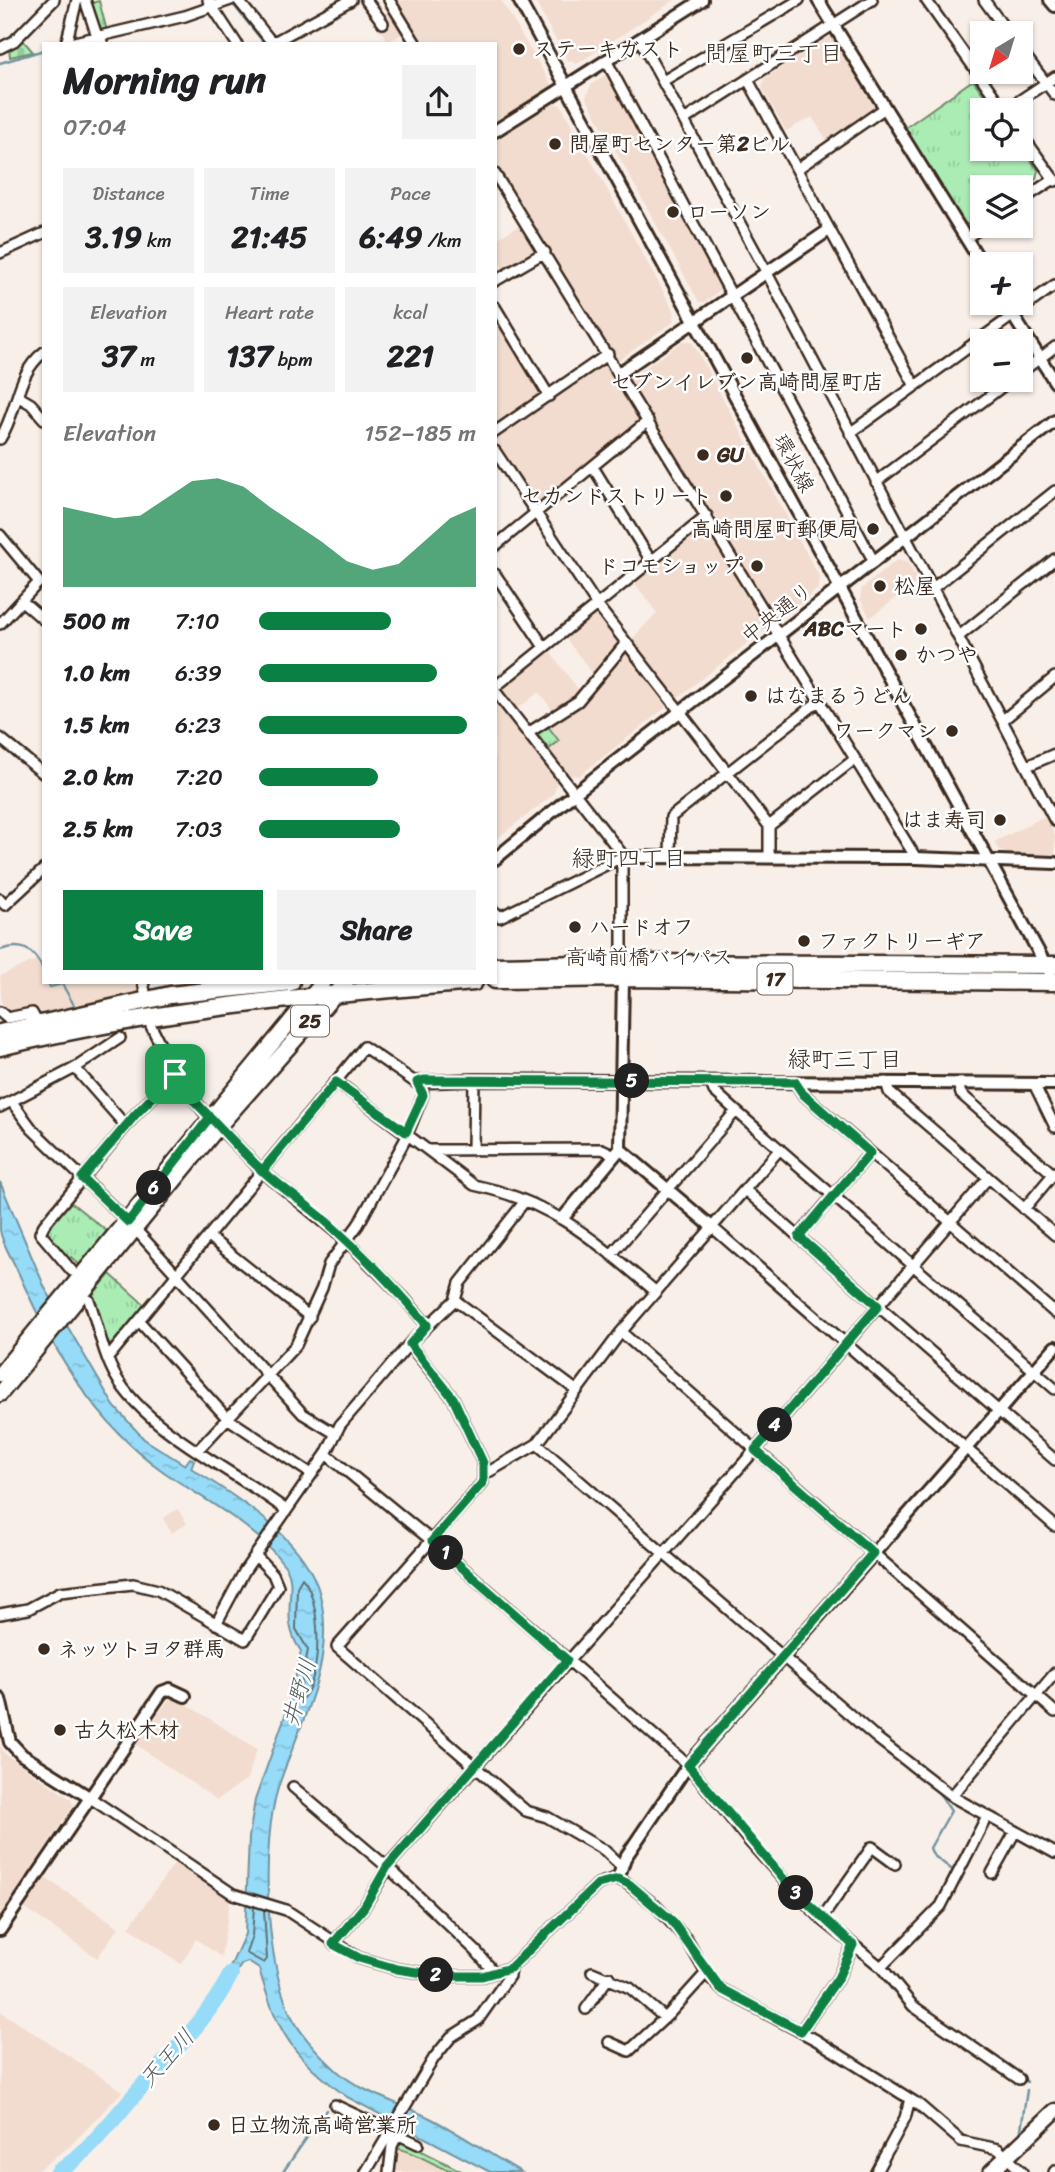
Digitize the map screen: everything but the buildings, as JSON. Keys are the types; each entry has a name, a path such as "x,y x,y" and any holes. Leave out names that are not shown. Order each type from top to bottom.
{"highway":[{"name":"高崎前橋バイパス","path":"497,980 622,970 1050,965"},
{"name":"高崎前橋バイパス","path":"497,966 1055,982"},
{"path":"0,1047 148,1008 197,986 244,984"},
{"path":"0,1033 38,1024 148,1008 310,996 335,986 404,984"}],"main road":[{"name":"25","path":"214,1121 335,986"},
{"name":"25","path":"0,1394 39,1340 132,1226 310,996"},
{"path":"281,999 292,1009 293,1017"},
{"name":"25","path":"0,1374 39,1340"},
{"path":"991,2172 1055,2111"}],"street":[{"path":"0,48 9,45 54,0"},
{"path":"66,42 77,0"},
{"path":"85,0 101,40"},
{"path":"84,42 101,40 210,4 231,0"},
{"path":"238,0 270,40 276,41 351,0"},
{"path":"366,0 383,23"},
{"path":"389,0 415,42"},
{"name":"環状線","path":"519,0 568,85 840,588 1050,965 1055,982"},
{"path":"497,130 702,0"},
{"path":"663,81 799,0"},
{"path":"818,0 975,252"},
{"path":"684,120 873,0"},
{"path":"926,0 995,98"},
{"path":"984,0 1000,21"},
{"path":"1050,0 1055,6"},
{"path":"210,4 236,42"},
{"path":"640,40 767,273 1055,821"},
{"path":"606,60 874,562"},
{"path":"1033,66 1055,96"},
{"path":"1023,98 1055,77"},
{"path":"748,80 915,386"},
{"path":"797,169 885,108"},
{"path":"1033,150 1054,180 1033,193"},
{"path":"497,177 916,858"},
{"path":"618,373 829,230"},
{"path":"0,253 42,234"},
{"path":"966,238 970,235"},
{"path":"497,280 545,252"},
{"path":"850,433 1055,285"},
{"path":"497,310 549,396"},
{"path":"1013,316 1055,382"},
{"path":"1033,363 1055,347"},
{"path":"0,439 19,397 23,374 42,354"},
{"path":"497,431 608,355"},
{"path":"876,482 996,392"},
{"path":"19,397 32,404 42,416"},
{"path":"497,544 648,421"},
{"name":"中央通り","path":"497,857 575,793 1055,421"},
{"path":"497,454 597,605 769,826 769,857"},
{"path":"593,467 651,561"},
{"path":"933,589 1055,491"},
{"path":"497,687 707,516"},
{"path":"0,535 42,580 0,624"},
{"path":"958,638 1055,559"},
{"path":"497,577 544,647"},
{"path":"22,601 42,618"},
{"path":"528,733 578,701 626,643"},
{"path":"1003,720 1055,677"},
{"path":"497,692 622,857 618,1152 563,1217"},
{"path":"670,856 671,817 819,701"},
{"path":"0,738 42,767"},
{"path":"1027,766 1055,754"},
{"path":"769,826 855,759"},
{"name":"中央通り","path":"497,850 522,835"},
{"path":"497,914 500,917 622,857 916,858 1055,863"},
{"path":"0,899 5,905 42,871"},
{"path":"143,984 148,1008 175,1074 214,1121 262,1171 348,1242 427,1325"},
{"path":"0,1012 7,1018 32,1013 38,1024"},
{"path":"0,1107 75,1068 120,1038"},
{"path":"108,1358 364,1047 417,1082 423,1095 405,1140 348,1242 329,1264 310,1317 296,1345 198,1450"},
{"path":"75,1068 126,1126"},
{"path":"72,1271 40,1233 126,1126 175,1074"},
{"path":"473,1148 474,1080"},
{"path":"417,1082 474,1080 1055,1084"},
{"path":"710,1081 714,1091 736,1111 1055,1389"},
{"path":"336,1082 474,1185 525,1201 563,1217 656,1291"},
{"path":"795,1082 803,1094 1055,1313"},
{"path":"886,1082 889,1091 1055,1236"},
{"path":"958,1083 961,1094 1054,1173 1024,1209"},
{"path":"1034,1084 1055,1127"},
{"path":"12,1102 32,1129 132,1226 303,1415 336,1434"},
{"path":"611,1255 736,1111"},
{"path":"430,1150 602,1149 618,1152 668,1189 1051,1523 1055,1511"},
{"path":"485,1474 537,1444 621,1332 780,1149"},
{"path":"799,1237 870,1153"},
{"path":"333,1944 364,1907 387,1867 755,1450 988,1178"},
{"path":"745,1190 1055,1461"},
{"path":"216,1624 258,1552 310,1473 326,1454 340,1425 427,1325 455,1300 460,1283 525,1201"},
{"path":"209,1237 310,1317"},
{"path":"89,1300 111,1368 142,1409 283,1514"},
{"path":"455,1300 576,1390"},
{"path":"139,1321 228,1418 310,1473"},
{"path":"621,1332 1055,1712"},
{"path":"410,1344 453,1398 483,1463 485,1474 483,1482 337,1647 526,1811 547,1817 604,1850 621,1866"},
{"path":"618,1879 621,1866 688,1765 1055,1347"},
{"path":"537,1444 781,1658 952,1796 986,1818 1055,1853"},
{"path":"326,1454 432,1541 688,1765 749,1841 822,1918 881,1967 913,2006 1019,2079"},
{"path":"0,1614 28,1609 60,1592 133,1584 158,1590 245,1640 278,1586 258,1552"},
{"path":"952,1796 1055,1673"},
{"path":"0,1930 162,1692 170,1689 185,1696"},
{"path":"0,1699 10,1742 22,1755 241,1897 290,1913 333,1944 359,1958 397,1969 443,1976 482,1976 510,1968"},
{"path":"293,1787 387,1867 476,1951 494,1972"},
{"path":"881,1967 940,1906 986,1818"},
{"path":"992,1873 1015,1832"},
{"path":"822,1918 872,1847 895,1864"},
{"path":"366,2172 394,2131 410,2099 446,2042 478,2020 505,1984 510,1968 598,1884 618,1879 629,1884 671,1920 706,1973 721,1989 801,2031 910,2099 961,2141 998,2149 1022,2172"},
{"path":"801,2031 838,1978 853,1945"},
{"path":"593,1972 630,1988 665,2018"},
{"path":"609,2042 629,2051 665,2018 706,1973"},
{"path":"586,2009 609,1977"},
{"path":"876,2172 905,2118 910,2099"},
{"path":"335,2105 418,2144"},
{"path":"389,2172 394,2131"}],"shaded area":[{"path":"394,0 501,0 552,86 497,122 497,42 420,42"},
{"path":"534,0 675,0 577,64 567,60"},
{"path":"391,10 405,32 388,42 380,29 381,16"},
{"path":"829,37 838,39 876,102 875,109 828,142 812,117 786,131 762,88 765,78"},
{"path":"608,73 724,287 705,302 699,302 586,97 591,85"},
{"path":"554,103 561,105 675,313 672,323 616,362 497,169 497,140"},
{"path":"522,224 536,247 535,252 505,271 497,259 497,239"},
{"path":"497,322 539,391 539,396 497,427"},
{"path":"683,341 693,343 820,578 818,589 776,622 628,380"},
{"path":"605,359 641,417 640,423 541,504 534,504 497,447 497,437"},
{"path":"703,523 769,626 675,700 629,642 657,613 633,581"},
{"path":"897,560 908,563 918,581 870,618 860,599 862,588"},
{"path":"593,611 621,644 594,676 564,636"},
{"path":"548,649 581,693 554,712 539,692 517,709 503,691 503,686"},
{"path":"625,650 669,705 579,776 569,775 537,734 615,663"},
{"path":"497,703 558,779 553,795 497,838"},
{"path":"1045,816 1055,836 1055,854 1006,854 998,849 994,842"},
{"path":"38,959 42,967 42,984 49,984 50,987 63,984 141,984 143,989 134,994 37,1014 35,1007 2,1011 0,976"},
{"path":"178,1509 187,1524 171,1533 163,1518"},
{"path":"172,1695 257,1749 247,1779 217,1800 136,1745"},
{"path":"0,1745 5,1754 71,1799 73,1806 0,1916"},
{"path":"176,1861 206,1879 230,1901 221,1957 196,1939 181,1964 129,1927"},
{"path":"44,1877 119,1927 97,1958 23,1907"},
{"path":"0,2011 123,2091 71,2145 36,2172 0,2172"},
{"path":"396,2148 412,2151 451,2172 393,2172"}],"green space":[{"path":"99,1 107,31 98,33 88,4"},
{"path":"21,38 33,52 10,57 9,48"},
{"path":"970,82 976,84 986,98 970,98 970,161 1031,161 1038,170 1036,179 1033,181 1033,175 970,175 970,225 964,223 905,128"},
{"path":"547,725 559,741 549,749 537,734"},
{"path":"68,1200 109,1233 81,1266 71,1257 67,1260 44,1233"},
{"path":"110,1274 147,1307 114,1345 109,1345 91,1297"},
{"path":"402,2141 463,2172 446,2169 396,2148"}],"water":[{"name":"井野川","path":"0,1182 45,1288 114,1406 144,1439 185,1465 190,1458 194,1460 191,1468 268,1521 300,1555 312,1574 320,1595 324,1621 319,1670 313,1694 278,1788 269,1839 268,1902 275,1963 294,2021 317,2051 346,2078 430,2118 521,2172 490,2172 347,2097 300,2056 273,2011 259,1969 248,1962 242,1964 221,1994 222,1985 245,1934 249,1837 255,1800 291,1699 301,1651 290,1627 289,1574 273,1551 244,1525 139,1453 96,1408 61,1357 3,1241 0,1230"}],"waterway":[{"path":"232,3 263,42"},
{"path":"0,63 42,51"},
{"path":"0,950 16,947 27,950 42,968"},
{"path":"49,984 50,987 62,984"},
{"path":"62,984 74,1005"},
{"path":"818,1695 865,1733"},
{"path":"936,1789 951,1811 930,1848 933,1855 955,1872"},
{"name":"天王川","path":"58,2172 90,2145 188,2036 231,1974"},
{"path":"1020,2075 1027,2082"},
{"path":"1020,2136 1027,2090"},
{"path":"283,2172 326,2110"}],"place":[{"name":"ステーキガスト","path":"519,49"},
{"name":"問屋町センター第2ビル","path":"555,144"},
{"name":"ローソン","path":"673,212"},
{"name":"セブンイレブン高崎問屋町店","path":"747,358"},
{"name":"GU","path":"703,455"},
{"name":"セカンドストリート","path":"726,496"},
{"name":"高崎問屋町郵便局","path":"873,529"},
{"name":"ドコモショップ","path":"757,566"},
{"name":"松屋","path":"880,586"},
{"name":"ABCマート","path":"921,629"},
{"name":"かつや","path":"901,655"},
{"name":"はなまるうどん","path":"751,696"},
{"name":"ワークマン","path":"952,731"},
{"name":"はま寿司","path":"1000,820"},
{"name":"ハードオフ","path":"575,927"},
{"name":"ファクトリーギア","path":"804,941"},
{"name":"ネッツトヨタ群馬","path":"44,1649"},
{"name":"古久松木材","path":"60,1730"},
{"name":"日立物流高崎営業所","path":"214,2125"}],"district":[{"name":"問屋町三丁目","path":"774,53"},
{"name":"緑町四丁目","path":"629,858"},
{"name":"緑町三丁目","path":"845,1059"}],"route":[{"path":"175,1074 169,1077 135,1115 82,1178 128,1222 210,1117 262,1171 336,1082 406,1132 423,1095 422,1087 417,1082 424,1080 795,1082 803,1094 870,1153 799,1237 878,1306 755,1450 873,1553 688,1765 733,1822 792,1889 853,1945 838,1978 801,2031 721,1989 706,1973 687,1940 671,1920 629,1884 618,1879 598,1884 510,1968 482,1976 443,1976 397,1969 359,1958 333,1944 364,1907 387,1867 567,1660 432,1541 483,1482 485,1474 483,1463 453,1398 410,1344 427,1325 404,1298 320,1216 262,1171 186,1092 175,1074"}]}
